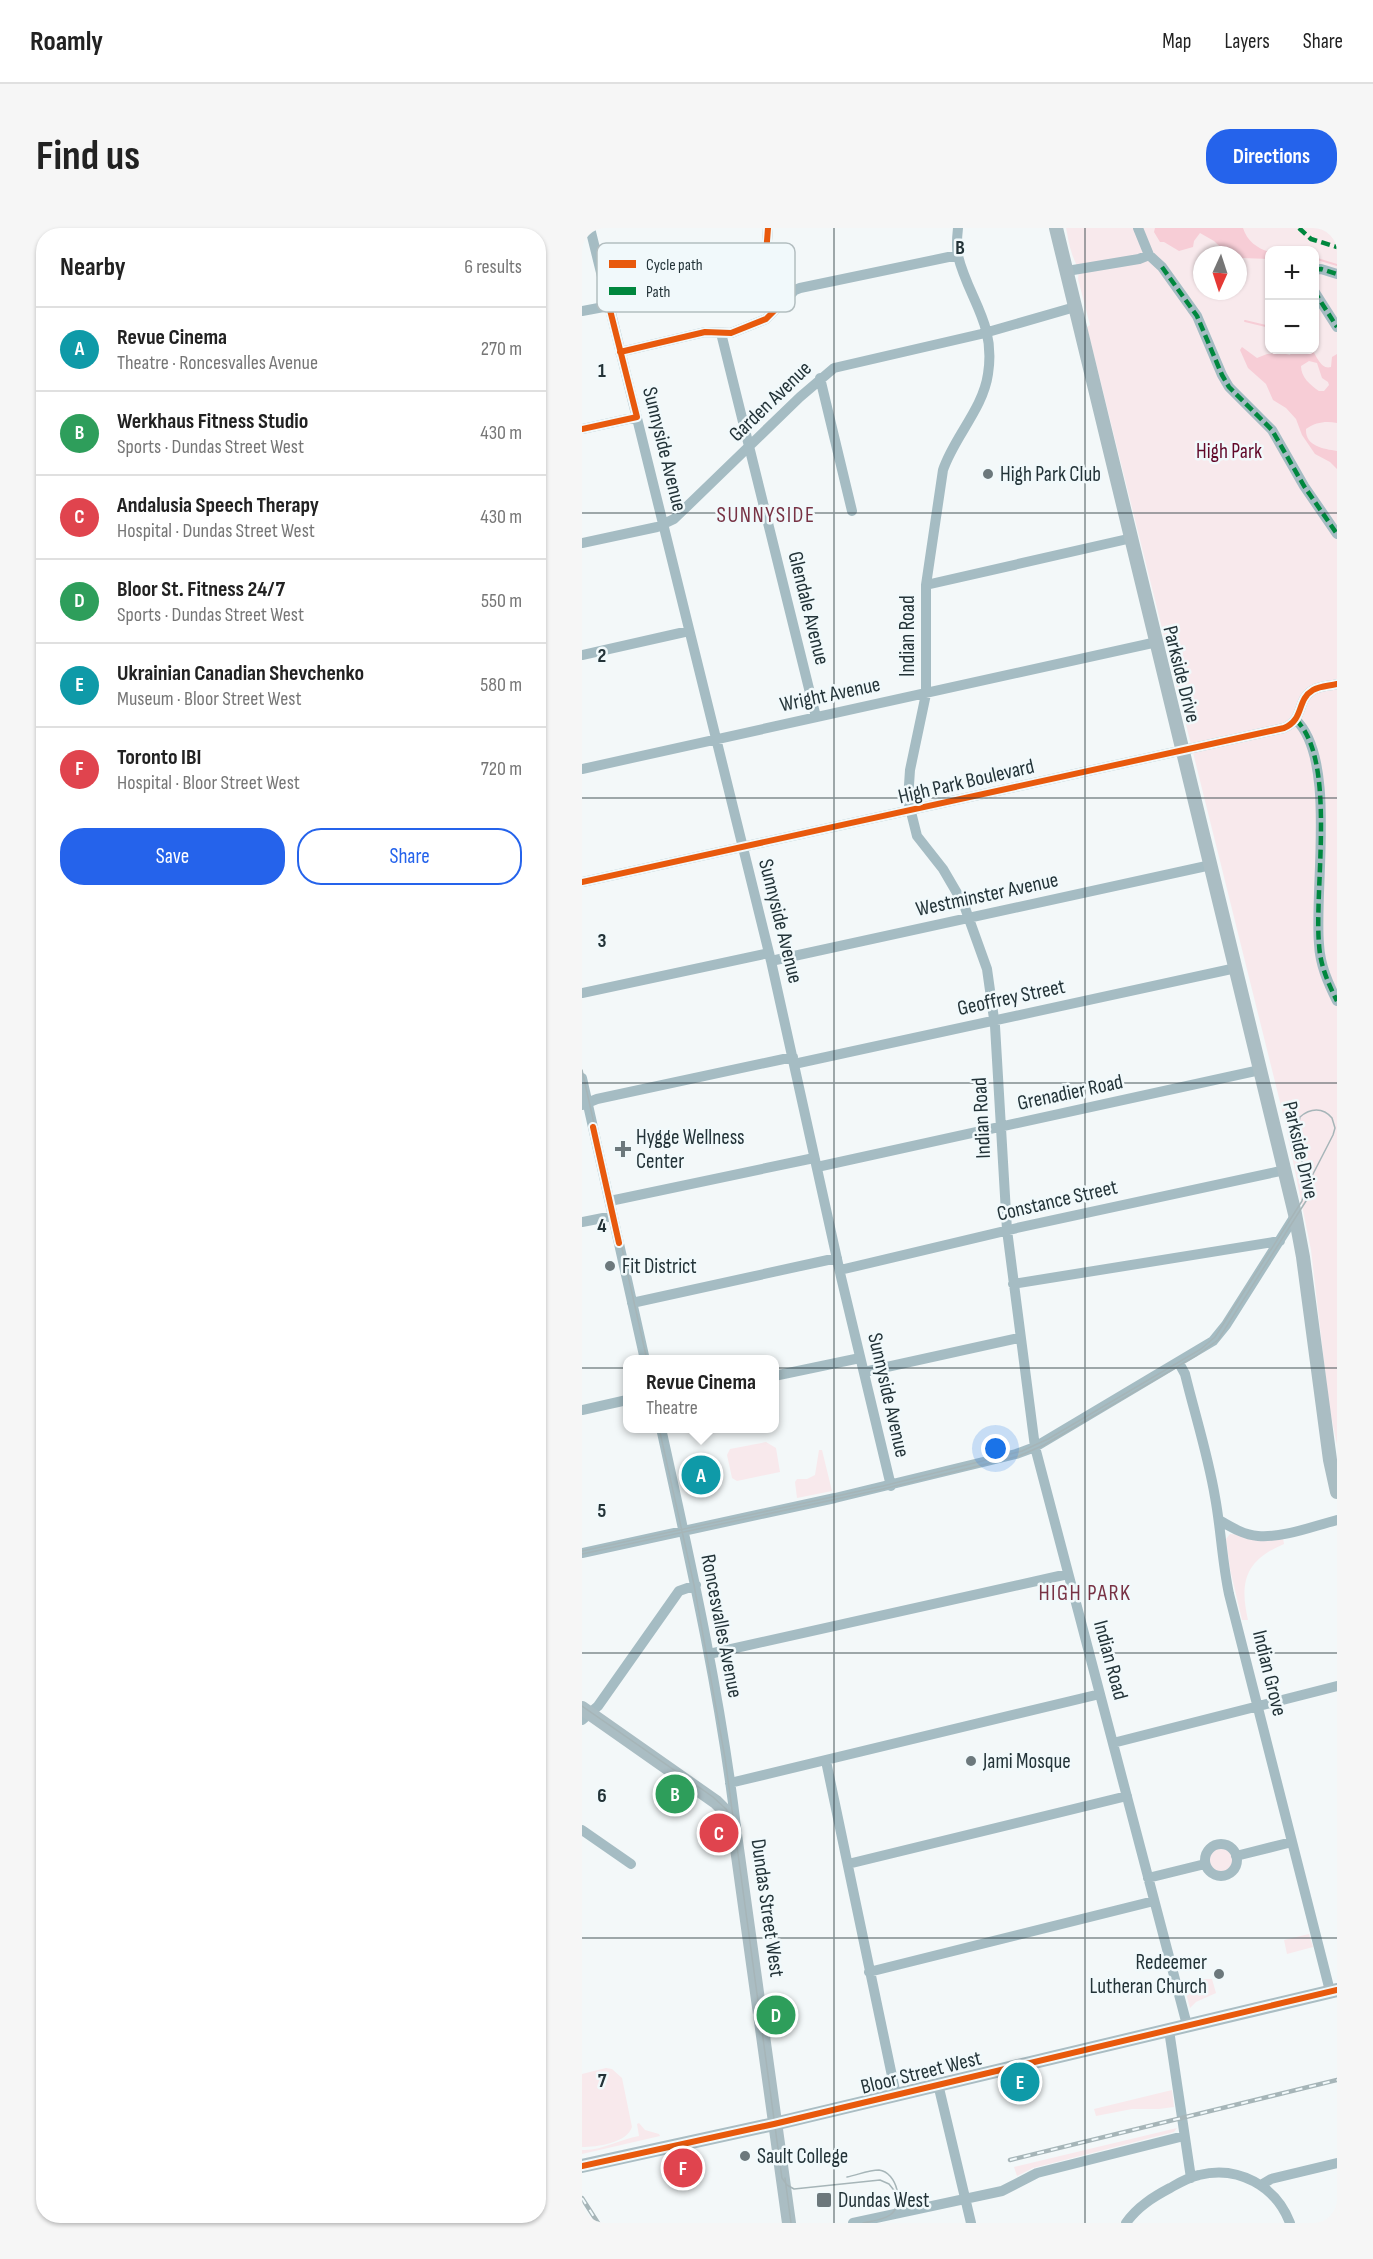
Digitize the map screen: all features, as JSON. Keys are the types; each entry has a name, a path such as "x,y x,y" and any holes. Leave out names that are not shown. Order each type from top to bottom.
{"main road":[{"name":"Parkside Drive","path":"1056,228 1285,1170 1303,1257 1330,1460 1337,1492"},
{"name":"Dundas Street West","path":"585,1714 716,1802 729,1817 737,1833 789,2223"},
{"name":"Bloor Street West","path":"582,2166 775,2124 1333,1990"}],"street":[{"name":"Sunnyside Avenue","path":"590,228 597,257"},
{"path":"767,243 768,228"},
{"name":"Indian Road","path":"958,228 958,255 988,332 990,355 986,384 943,470 926,585 926,694 907,790 917,836 950,880 970,918 987,969 995,1020 1007,1230 1019,1338 1035,1447 1187,2025"},
{"path":"1138,228 1149,255 1162,267 1197,316 1229,387 1272,430 1304,486 1337,534"},
{"path":"795,290 958,255"},
{"path":"1067,271 1139,259 1149,255"},
{"path":"1319,269 1337,273"},
{"path":"1319,299 1337,327"},
{"name":"Garden Avenue","path":"582,543 663,524 674,519 820,378 834,368 988,332 1075,307"},
{"path":"582,311 597,308"},
{"name":"Sunnyside Avenue","path":"610,312 770,957 837,1258 891,1486"},
{"path":"620,352 705,332 731,333 766,319 773,312"},
{"name":"Glendale Avenue","path":"721,333 816,717"},
{"path":"820,378 852,511"},
{"path":"582,429 637,417"},
{"path":"926,585 1132,538"},
{"path":"582,655 689,631"},
{"name":"Wright Avenue","path":"582,769 1157,642"},
{"path":"1337,684 1309,692 1296,720 1314,746 1323,781 1318,944 1325,975 1337,1001"},
{"name":"High Park Boulevard","path":"582,882 1284,728 1296,720"},
{"name":"Westminster Avenue","path":"582,993 970,918 1211,865"},
{"name":"Geoffrey Street","path":"585,1104 1236,968"},
{"name":"Grenadier Road","path":"610,1201 1001,1127 1260,1070"},
{"path":"582,1078 585,1104 610,1201 644,1355"},
{"name":"Constance Street","path":"840,1270 1007,1230 1285,1170"},
{"path":"582,1222 613,1216"},
{"path":"582,1552 891,1486 1035,1447 1202,1350 1220,1334 1295,1216"},
{"path":"1013,1284 1280,1241"},
{"path":"632,1302 837,1258"},
{"path":"864,1372 1019,1338"},
{"path":"779,1375 860,1358"},
{"name":"Indian Grove","path":"1179,1363 1185,1374 1211,1474 1225,1573 1292,1842 1333,1990"},
{"path":"582,1410 623,1401"},
{"name":"Roncesvalles Avenue","path":"662,1433 709,1654 737,1833"},
{"path":"1219,1521 1237,1530 1259,1536 1337,1520"},
{"path":"709,1654 1068,1574"},
{"path":"585,1714 598,1706 679,1591 696,1585"},
{"path":"1113,1743 1337,1686"},
{"path":"730,1783 1100,1694"},
{"path":"826,1761 896,2095"},
{"path":"848,1864 1127,1796"},
{"path":"582,1830 631,1864"},
{"path":"1236,1856 1292,1842"},
{"path":"1216,1844 1231,1847 1236,1856 1233,1870 1225,1875 1211,1872 1205,1864 1208,1850 1216,1844"},
{"path":"1149,1878 1205,1864"},
{"path":"869,1971 1154,1901"},
{"path":"1169,2030 1191,2178"},
{"path":"938,2084 971,2223"},
{"path":"853,2223 1002,2191 1037,2173 1184,2136"},
{"path":"1261,2185 1271,2179 1337,2163"},
{"path":"1126,2223 1148,2200 1191,2178 1207,2174 1232,2174 1261,2185 1281,2205 1290,2223"}],"green space":[{"name":"High Park","path":"1066,228 1337,228 1337,1445 1329,1405 1311,1250 1285,1122 1087,327 1090,325 1078,279 1078,269"},
{"path":"766,1442 776,1448 780,1472 737,1481 732,1478 727,1455 730,1449"},
{"path":"819,1450 822,1450 832,1491 797,1498 795,1482 797,1479 807,1479 815,1475"},
{"path":"1230,1534 1283,1538 1284,1544 1261,1557 1248,1573 1244,1594 1248,1620 1242,1620 1230,1569 1226,1539"},
{"path":"1221,1848 1230,1851 1233,1860 1230,1869 1221,1872 1212,1869 1209,1860 1212,1851"},
{"path":"1309,1934 1313,1947 1287,1954 1284,1940"},
{"path":"1212,1979 1216,1993 1196,2002 1190,2008 1183,1983"},
{"path":"606,2068 612,2069 622,2078 632,2127 624,2137 618,2140 603,2145 582,2147 582,2074"},
{"path":"1172,2090 1174,2107 1132,2109 1096,2116 1094,2109"},
{"path":"639,2123 645,2130 660,2136 582,2154 582,2150 597,2149 639,2136 637,2124"},
{"path":"1177,2128 1174,2132 1033,2168 1017,2176 1014,2167"}],"shaded area":[{"path":"1155,228 1243,228 1247,237 1265,250 1265,259 1247,258 1247,246 1219,246 1200,233 1193,247 1179,251 1160,242 1154,232"},
{"path":"1242,347 1257,358 1267,354 1315,354 1322,365 1328,367 1331,367 1332,357 1337,354 1337,423 1314,425 1306,429 1306,435 1316,446 1337,451 1337,469 1330,462 1315,454 1302,435 1296,419 1286,408 1273,400 1266,384 1248,368 1240,350","holes":["1309,361 1317,363 1322,378 1329,385 1324,391 1319,391 1304,377 1301,366"]}],"waterway":[{"path":"1319,260 1337,265"},
{"path":"1245,321 1265,326"}],"tram line":[{"path":"582,1070 646,1355"},
{"path":"582,1551 883,1486 1022,1451 1048,1439 1201,1349 1215,1337 1302,1201 1304,1180 1298,1136 1300,1117 1308,1112 1321,1110 1332,1118 1335,1128 1333,1135 1312,1176 1306,1201 1218,1340 1197,1355 1044,1445 1019,1456 883,1489 582,1554"},
{"path":"660,1433 694,1585 725,1758 782,2178 794,2189 880,2180 889,2184 897,2194"},
{"path":"582,1706 713,1797 726,1809 733,1820"},
{"path":"847,2177 879,2170 890,2176 897,2190 897,2204 890,2215 863,2223"},
{"path":"785,2178 791,2223"}],"railway":[{"path":"1010,2160 1337,2080"},
{"path":"582,2198 598,2223"}],"marked path":[{"path":"1299,228 1311,239 1337,247"},
{"path":"1162,267 1197,316 1229,387 1272,430 1304,486 1337,534"},
{"path":"1319,269 1337,274"},
{"path":"1319,299 1337,327"},
{"path":"1296,720 1309,738 1316,763 1321,825 1319,944 1325,974 1337,1001"}],"cycle path":[{"path":"767,243 768,228"},
{"path":"582,429 637,417 611,312"},
{"path":"620,352 705,332 731,333 766,319 773,312"},
{"path":"582,882 1284,728 1295,720 1308,694 1313,690 1337,684"},
{"path":"593,1127 619,1243"},
{"path":"582,2166 774,2124 1337,1990"}],"place":[{"name":"High Park Club","path":"988,474"},
{"name":"Hygge Wellness Center","path":"623,1149"},
{"name":"Fit District","path":"610,1266"},
{"name":"Revue Cinema","path":"701,1475"},
{"name":"Jami Mosque","path":"971,1761"},
{"name":"Werkhaus Fitness Studio","path":"675,1794"},
{"name":"Andalusia Speech Therapy","path":"719,1833"},
{"name":"Redeemer Lutheran Church","path":"1219,1974"},
{"name":"Bloor St. Fitness 24/7","path":"776,2015"},
{"name":"Ukrainian Canadian Shevchenko","path":"1020,2082"},
{"name":"Sault College","path":"745,2156"},
{"name":"Toronto IBI","path":"683,2168"},
{"name":"Dundas West","path":"824,2200"}],"district":[{"name":"SUNNYSIDE","path":"766,514"},
{"name":"HIGH PARK","path":"1085,1592"}]}
